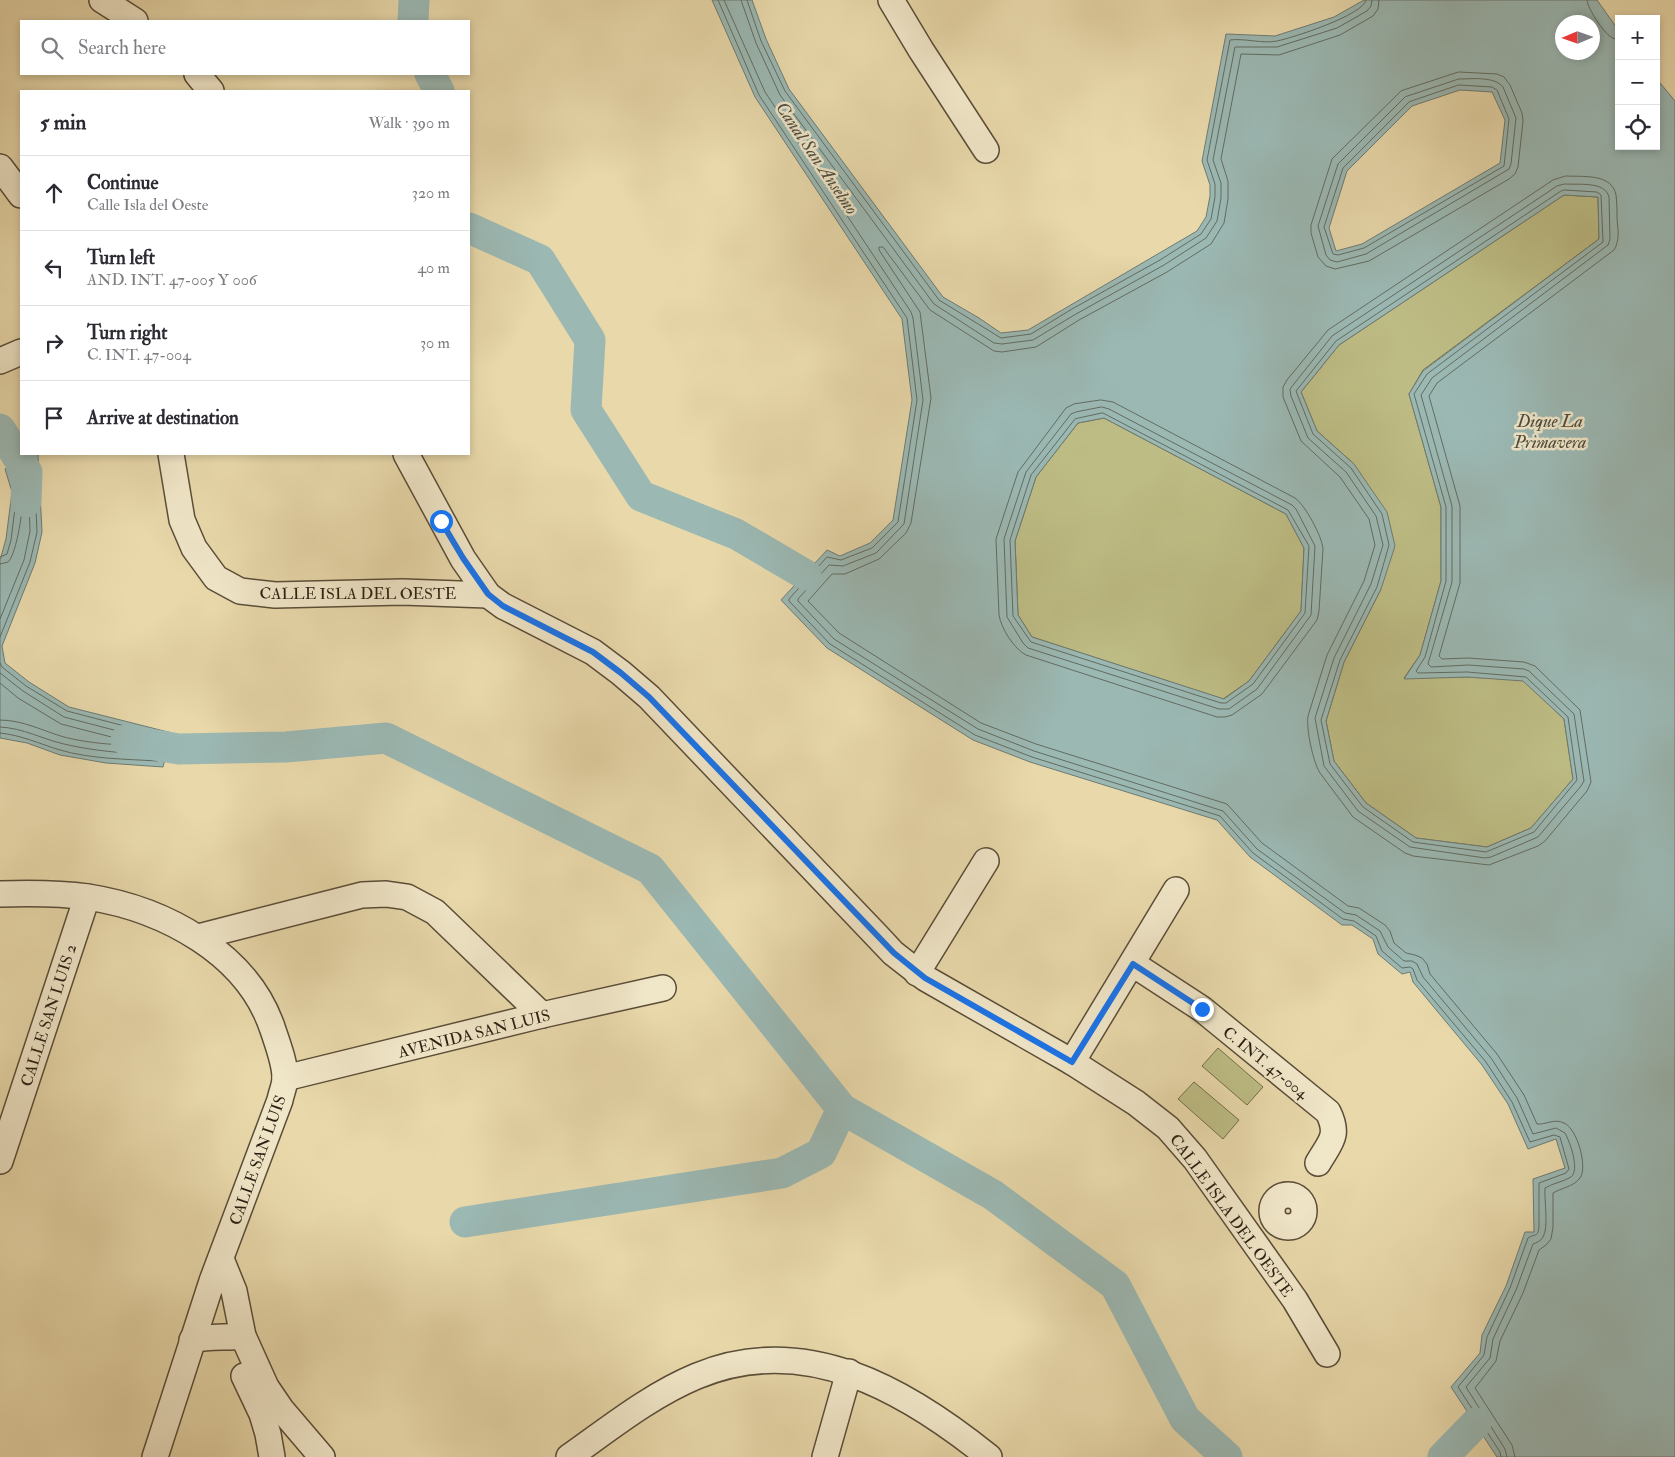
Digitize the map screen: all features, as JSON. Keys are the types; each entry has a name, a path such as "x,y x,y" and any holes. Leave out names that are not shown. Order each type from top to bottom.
{"street":[{"path":"102,0 133,20"},
{"path":"891,0 986,150"},
{"path":"198,75 210,90"},
{"path":"0,167 20,194"},
{"name":"CALLE ISLA DEL OESTE","path":"171,455 182,520 194,548 216,578 240,591 275,595 402,592 488,594"},
{"name":"CALLE ISLA DEL OESTE","path":"407,455 463,558 488,594 503,606 593,652 649,697 877,936 917,973 1072,1062 1136,1103 1168,1128 1195,1158 1295,1300 1327,1354"},
{"path":"917,973 986,861"},
{"path":"1072,1062 1176,890"},
{"name":"CALLE SAN LUIS","path":"0,894 44,894 87,897 130,906 162,919 198,938 219,952 249,984 268,1012 279,1046 285,1078 280,1100 216,1270 155,1457"},
{"path":"198,938 362,895 386,894 407,897 435,912 542,1016"},
{"name":"CALLE SAN LUIS 2","path":"0,1161 87,897"},
{"name":"C. INT. 47-004","path":"1133,964 1202,1009 1328,1112 1333,1123 1334,1134 1318,1163"},
{"name":"AVENIDA SAN LUIS","path":"285,1078 663,988"},
{"path":"1250,1238 1275,1220"},
{"path":"216,1270 234,1290 236,1337 246,1380 262,1414 272,1457"},
{"path":"192,1340 215,1336 236,1337"},
{"path":"236,1337 281,1409 322,1457"},
{"path":"569,1457 635,1410 673,1388 726,1366 765,1360 812,1363 849,1372 898,1394 941,1421 988,1457"},
{"path":"825,1457 849,1372"}],"shaded area":[{"path":"1564,195 1598,197 1599,239 1423,370 1409,394 1441,507 1441,581 1420,655 1404,678 1467,677 1523,680 1564,719 1573,779 1531,828 1487,847 1416,838 1366,803 1334,761 1326,721 1344,662 1381,589 1354,464 1317,431 1301,392 1339,345"},
{"path":"1104,418 1286,514 1304,548 1301,611 1249,681 1223,699 1032,637 1018,615 1015,541 1036,477 1078,423"},
{"path":"1218,1048 1263,1087 1247,1105 1202,1066"},
{"path":"1194,1082 1239,1120 1223,1139 1178,1099"}],"water":[{"name":"Dique La Primavera","path":"712,0 752,0 766,39 789,89 943,297 1001,333 1028,330 1197,231 1206,217 1210,196 1210,185 1202,161 1226,34 1275,36 1334,17 1364,0 1597,0 1615,25 1615,150 1660,150 1660,83 1675,101 1675,1457 1497,1457 1451,1387 1480,1353 1482,1335 1506,1286 1525,1232 1534,1232 1533,1179 1565,1168 1556,1139 1528,1149 1508,1104 1482,1065 1413,982 1410,972 1402,974 1378,954 1373,939 1352,925 1342,925 1250,857 1217,820 1030,762 973,740 827,648 781,600 827,550 840,556 870,543 893,520 912,400 902,319 755,97","holes":["1460,90 1492,92 1505,120 1500,163 1362,244 1336,251 1329,228 1347,171 1412,106","1564,195 1598,197 1599,239 1423,371 1409,394 1441,507 1441,581 1420,655 1404,679 1467,677 1523,681 1564,719 1573,779 1531,828 1487,847 1416,838 1366,803 1334,761 1326,721 1344,662 1381,589 1395,546 1387,512 1354,464 1317,431 1301,392 1339,345","1104,418 1286,514 1304,548 1301,611 1249,681 1224,699 1032,637 1018,615 1015,541 1036,477 1078,423"]},
{"path":"32,455 38,455 42,532 35,563 2,646 5,663 29,682 69,707 172,733 163,767 106,763 60,755 27,743 0,738 0,560 6,539 12,492 5,469"}],"waterway":[{"path":"413,20 414,0"},
{"path":"431,75 438,90"},
{"path":"470,228 540,260 590,340 586,410 641,496 736,534 806,575"},
{"path":"0,429 27,472 26,502"},
{"path":"126,740 179,749 286,747 386,738 650,869 842,1109 821,1153 782,1173 465,1222"},
{"path":"842,1109 993,1195 1115,1285 1185,1419 1227,1457"},
{"path":"1443,1457 1476,1423"}],"route":[{"path":"441,521 463,558 488,594 503,606 593,652 649,697 894,953 917,973 1072,1062 1133,964 1202,1009"}],"water label":[{"name":"Canal San Anselmo","path":"817,158"}]}
